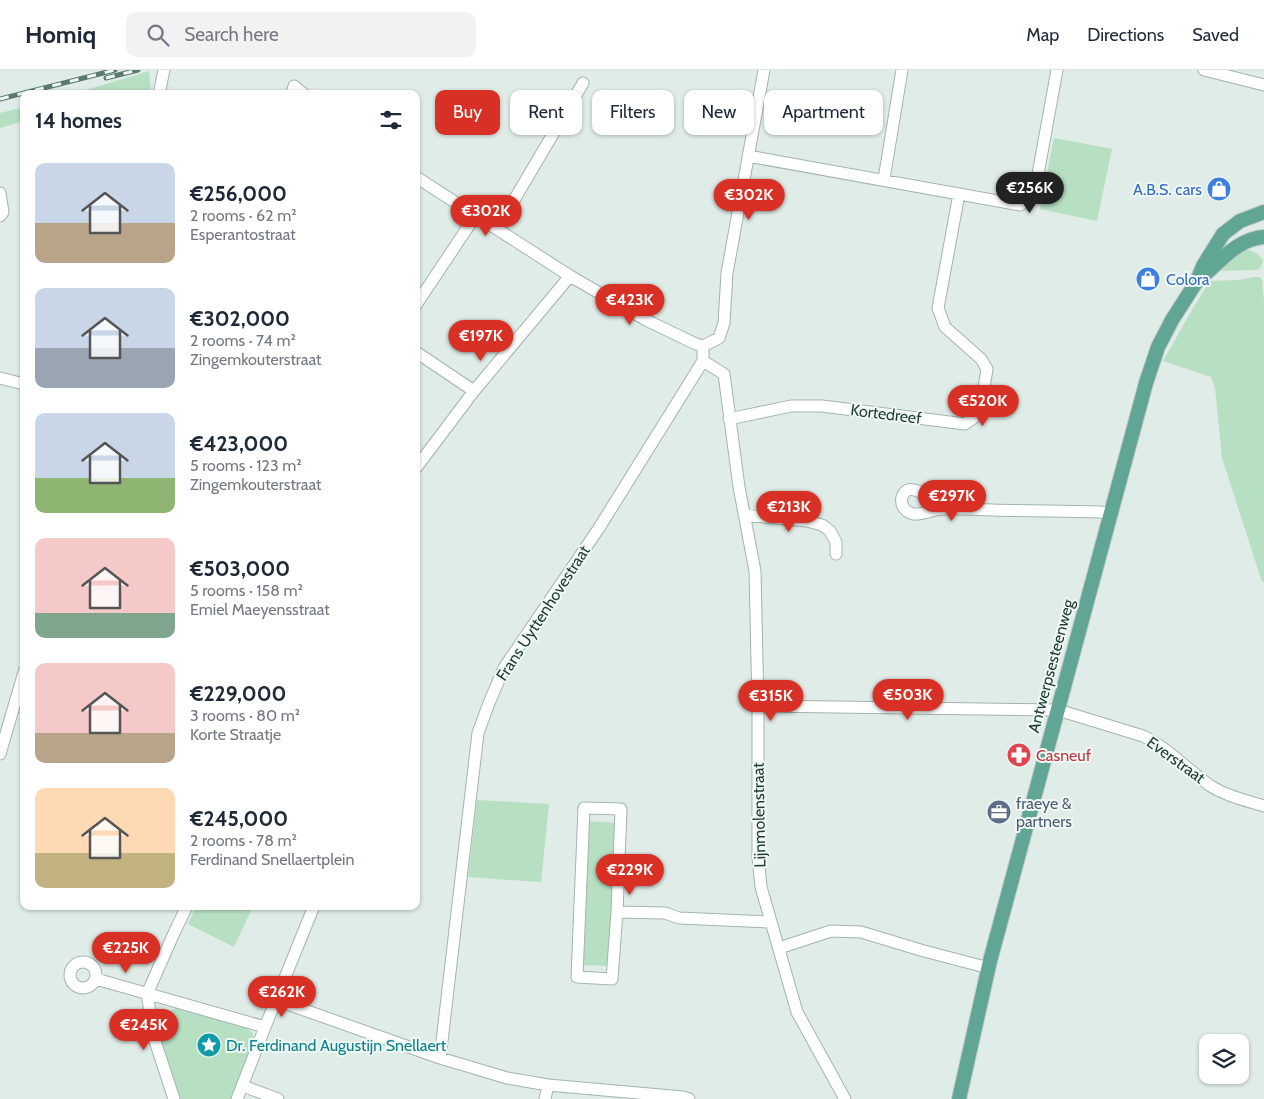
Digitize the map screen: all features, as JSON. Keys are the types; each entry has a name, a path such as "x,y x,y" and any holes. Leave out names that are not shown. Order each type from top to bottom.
{"main road":[{"name":"Antwerpsesteenweg","path":"959,1099 989,968 1146,383 1158,347 1223,234 1240,221 1264,212"},
{"name":"Antwerpsesteenweg","path":"1197,280 1222,257 1240,244 1264,237"}],"street":[{"path":"161,90 164,70"},
{"path":"420,179 570,276 648,321 703,346 719,338 724,323 727,273 764,70"},
{"path":"884,180 902,70"},
{"path":"748,156 1020,205 1034,196 1058,70"},
{"path":"1204,70 1264,85"},
{"path":"498,229 583,83"},
{"path":"0,193 2,212 0,216"},
{"name":"Kortedreef","path":"729,419 791,406 822,406 965,424 980,413 988,369 982,359 945,327 938,308 959,194"},
{"path":"420,299 476,215"},
{"path":"420,463 474,391 570,276"},
{"path":"703,346 704,361"},
{"path":"420,355 474,391"},
{"name":"Lijnmolenstraat","path":"704,361 724,374 744,515 755,571 758,706 758,857 760,887 797,1012 845,1099"},
{"name":"Frans Uyttenhovestraat","path":"440,1058 478,733 489,702 504,668 599,528 704,361"},
{"path":"0,378 20,383"},
{"path":"942,509 1100,512 1111,514"},
{"path":"744,515 807,521 822,525 830,531 836,542 836,554"},
{"path":"0,754 20,686"},
{"name":"Everstraat","path":"758,706 1058,710 1154,741 1211,786 1234,797 1264,806"},
{"path":"584,808 621,809 616,912 612,980 577,977 584,808"},
{"path":"174,1099 154,1041 147,994 185,910"},
{"path":"237,1099 312,910"},
{"path":"616,912 665,913 679,918 770,922"},
{"path":"779,948 831,931 861,932 989,968"},
{"path":"96,979 265,1027"},
{"path":"276,1000 440,1058 507,1078 548,1085 689,1099"},
{"path":"544,1099 548,1085"},
{"path":"243,1086 278,1099"}],"green space":[{"path":"149,71 151,90 86,90"},
{"path":"20,108 20,122 0,128 0,113"},
{"path":"1054,138 1112,149 1097,221 1040,209"},
{"path":"1244,248 1255,253 1263,261 1258,270 1215,271"},
{"path":"1253,277 1262,279 1264,302 1264,582 1262,582 1222,458 1215,388 1211,377 1163,361 1210,281 1239,280"},
{"path":"477,800 549,804 541,882 468,877"},
{"path":"586,821 617,823 611,966 580,965"},
{"path":"194,910 251,910 234,947 188,924"},
{"path":"178,1007 229,1020 252,1032 254,1044 233,1099 178,1099 159,1039 158,1020 164,1013"}],"railway":[{"path":"36,90 115,70"},
{"path":"106,78 138,70"},
{"path":"0,99 20,94"}],"place":[{"name":"A.B.S. cars","path":"1219,189"},
{"name":"Colora","path":"1148,279"},
{"name":"Casneuf","path":"1019,755"},
{"name":"fraeye & partners","path":"999,812"},
{"name":"Dr. Ferdinand Augustijn Snellaert","path":"209,1045"}]}
